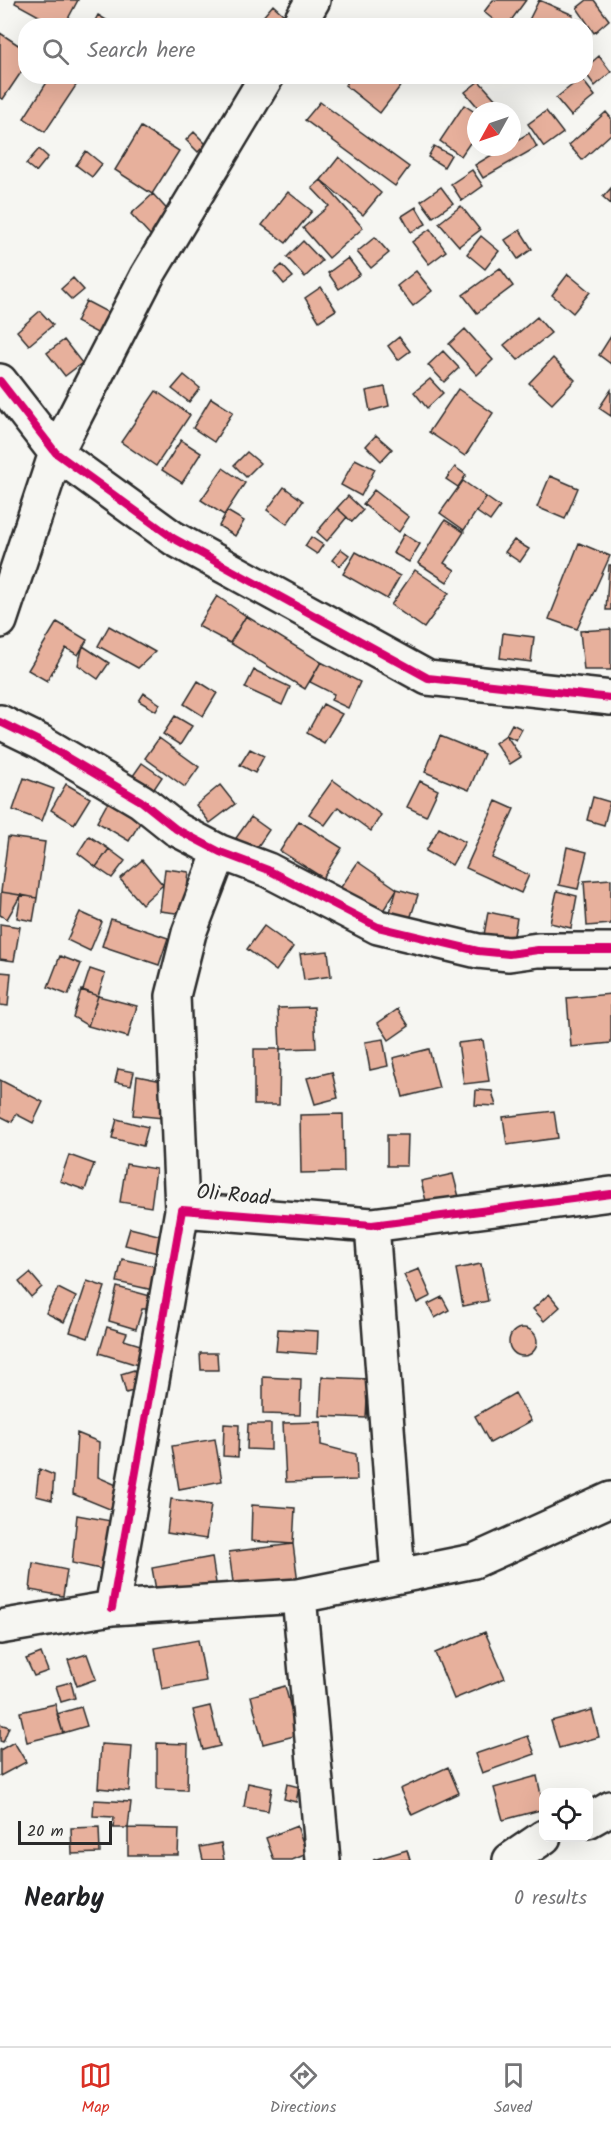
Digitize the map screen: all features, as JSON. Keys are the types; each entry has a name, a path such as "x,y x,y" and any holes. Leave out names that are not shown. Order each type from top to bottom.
{"street":[{"path":"303,18 313,0"},
{"path":"0,621 56,453 147,276 262,84"},
{"path":"0,381 56,453 173,538 428,678 611,698"},
{"path":"0,722 41,742 141,801 176,829 220,852 239,857 268,870 356,918 394,932 478,951 508,954 538,950 611,950"},
{"path":"182,1210 173,996 189,933 220,852"},
{"name":"Oli Road","path":"112,1608 182,1210 372,1225 611,1194"},
{"path":"372,1225 398,1576"},
{"path":"0,1627 112,1608 299,1596 474,1561 611,1499"},
{"path":"299,1596 323,1860"},
{"path":"593,1818 611,1808"},
{"path":"510,1860 539,1840"}],"building":[{"path":"16,0 78,0 68,18 42,18 15,3"},
{"path":"493,0 526,0 513,18 491,18 484,12"},
{"path":"539,0 573,15 572,18 530,18"},
{"path":"587,0 594,0 609,20 594,33 593,18 584,18 577,8"},
{"path":"273,5 287,18 262,18"},
{"path":"0,33 18,45 18,77 3,99 0,98"},
{"path":"599,56 611,72 595,86 593,83 593,61"},
{"path":"46,84 77,84 45,132 24,118"},
{"path":"346,84 402,84 380,113"},
{"path":"475,84 482,84 497,101 496,102 473,102 465,92"},
{"path":"574,84 586,84 595,96 571,116 556,98"},
{"path":"320,102 409,167 395,186 305,120"},
{"path":"464,105 467,107 467,147 461,156 440,141"},
{"path":"546,111 563,133 544,147 528,124"},
{"path":"606,112 611,118 611,134 582,160 569,145"},
{"path":"141,127 179,151 152,194 115,170"},
{"path":"194,132 206,144 198,152 186,140"},
{"path":"529,133 537,147 483,178 475,165 490,156 521,156 521,138"},
{"path":"434,146 451,155 444,167 428,157"},
{"path":"39,149 48,157 36,172 26,164"},
{"path":"86,151 102,164 92,177 76,165"},
{"path":"339,157 381,193 363,215 321,180"},
{"path":"472,170 483,186 462,201 451,184"},
{"path":"321,180 363,228 329,258 303,228 329,206 312,188"},
{"path":"441,187 453,203 433,217 421,201"},
{"path":"611,188 611,204 603,197"},
{"path":"288,192 312,211 286,243 262,225"},
{"path":"153,194 173,216 151,236 131,214"},
{"path":"461,206 480,230 459,246 439,223"},
{"path":"416,207 426,224 411,232 402,216"},
{"path":"430,229 446,251 429,264 412,242"},
{"path":"520,230 532,249 518,259 505,240"},
{"path":"481,236 499,251 485,269 467,254"},
{"path":"375,237 389,253 371,268 357,252"},
{"path":"303,241 322,261 305,277 287,257"},
{"path":"348,258 360,274 339,289 328,273"},
{"path":"282,265 293,277 284,284 274,272"},
{"path":"500,268 513,286 477,313 463,295"},
{"path":"416,271 432,291 413,306 397,286"},
{"path":"568,274 590,292 573,313 552,295"},
{"path":"73,278 84,290 72,300 61,289"},
{"path":"321,287 336,310 319,321 305,298"},
{"path":"86,301 109,313 99,334 76,322"},
{"path":"40,311 53,325 29,345 17,331"},
{"path":"537,317 551,333 518,360 504,345"},
{"path":"465,329 493,360 477,375 449,344"},
{"path":"611,336 611,364 599,355"},
{"path":"399,337 410,351 398,360 388,346"},
{"path":"64,340 82,363 65,376 47,353"},
{"path":"443,351 459,368 444,382 428,365"},
{"path":"553,358 575,380 552,404 529,383"},
{"path":"184,375 200,388 189,402 172,389"},
{"path":"430,379 443,393 427,408 414,392"},
{"path":"385,387 389,406 370,411 366,391"},
{"path":"458,389 493,413 465,456 429,432"},
{"path":"611,390 611,416 599,408"},
{"path":"156,391 190,415 156,466 121,442"},
{"path":"211,398 233,412 214,442 193,428"},
{"path":"376,435 392,449 381,461 366,446"},
{"path":"181,440 201,453 182,483 162,470"},
{"path":"247,452 260,463 246,477 234,465"},
{"path":"355,459 375,469 361,496 341,485"},
{"path":"455,467 466,475 458,487 446,479"},
{"path":"223,468 245,483 224,515 201,500"},
{"path":"550,476 578,488 565,519 537,507"},
{"path":"463,481 486,497 464,530 440,513"},
{"path":"284,487 303,501 287,524 267,510"},
{"path":"374,490 409,517 399,532 363,504"},
{"path":"348,496 363,510 352,522 337,508"},
{"path":"486,497 500,507 490,521 477,512"},
{"path":"337,508 347,517 327,541 317,532"},
{"path":"227,511 244,521 235,536 219,526"},
{"path":"445,520 464,532 444,563 455,570 447,582 418,563"},
{"path":"404,534 420,544 409,562 393,553"},
{"path":"311,537 323,545 317,554 305,546"},
{"path":"514,540 529,549 520,562 505,552"},
{"path":"579,543 610,556 577,629 549,619"},
{"path":"341,549 349,555 340,566 332,560"},
{"path":"356,552 400,576 387,599 343,574"},
{"path":"609,565 611,565 611,610 606,610"},
{"path":"415,570 449,593 424,628 391,605"},
{"path":"217,596 246,616 230,643 198,626"},
{"path":"246,616 321,662 305,689 230,643"},
{"path":"57,622 87,640 78,655 66,648 47,681 28,670"},
{"path":"109,626 155,652 138,668 98,646"},
{"path":"611,629 611,670 584,670 580,631"},
{"path":"503,633 534,637 531,662 500,658"},
{"path":"83,646 109,663 98,679 78,665"},
{"path":"321,662 360,682 348,708 331,700 334,694 310,682"},
{"path":"254,670 290,687 282,705 245,688"},
{"path":"198,681 217,693 203,716 184,704"},
{"path":"144,693 160,704 156,711 139,701"},
{"path":"323,704 342,714 324,743 307,733"},
{"path":"175,716 192,726 180,745 163,734"},
{"path":"512,724 522,729 516,740 506,735"},
{"path":"506,735 521,757 510,764 495,743"},
{"path":"440,736 484,754 469,790 425,772"},
{"path":"159,738 199,767 185,787 145,758"},
{"path":"250,749 264,756 255,773 240,765"},
{"path":"142,763 162,777 150,795 130,780"},
{"path":"24,778 54,789 42,821 13,810"},
{"path":"333,780 381,815 371,831 338,807 325,825 309,814"},
{"path":"420,781 438,790 426,816 407,807"},
{"path":"66,784 90,798 74,824 51,810"},
{"path":"220,785 235,804 210,823 196,805"},
{"path":"593,797 610,802 604,825 587,820"},
{"path":"496,801 514,809 492,858 529,875 521,893 466,868"},
{"path":"108,802 141,821 129,841 97,822"},
{"path":"251,817 269,830 254,852 236,838"},
{"path":"299,821 342,848 323,878 280,851"},
{"path":"439,828 465,842 452,865 426,851"},
{"path":"89,836 109,849 96,867 78,853"},
{"path":"8,837 45,842 37,898 1,892"},
{"path":"567,847 587,852 578,889 559,885"},
{"path":"109,849 125,861 112,878 96,867"},
{"path":"142,860 163,885 142,904 120,879"},
{"path":"358,862 397,889 377,920 337,893"},
{"path":"165,869 189,872 184,914 160,911"},
{"path":"611,879 611,924 587,926 584,881"},
{"path":"397,889 418,895 407,928 387,922"},
{"path":"557,891 577,896 571,928 550,923"},
{"path":"1,892 21,895 7,919 0,915"},
{"path":"21,895 37,898 33,921 17,918"},
{"path":"80,912 102,922 90,951 67,940"},
{"path":"488,912 517,918 511,952 482,946"},
{"path":"111,919 168,938 159,965 102,946"},
{"path":"0,924 20,927 14,961 0,959"},
{"path":"264,926 293,947 276,971 247,949"},
{"path":"328,951 331,976 304,980 300,954"},
{"path":"60,956 81,964 68,995 48,987"},
{"path":"90,969 105,974 98,996 83,990"},
{"path":"0,972 11,973 8,1006 0,1005"},
{"path":"81,990 98,996 88,1026 73,1017"},
{"path":"611,994 611,1043 571,1047 567,998"},
{"path":"98,996 137,1006 128,1037 88,1026"},
{"path":"314,1007 316,1048 280,1049 278,1008"},
{"path":"398,1009 409,1026 389,1040 378,1023"},
{"path":"383,1039 388,1066 370,1070 365,1042"},
{"path":"483,1040 489,1081 464,1084 458,1043"},
{"path":"254,1049 280,1049 279,1105 254,1105"},
{"path":"429,1049 439,1088 403,1097 393,1058"},
{"path":"118,1069 134,1072 131,1085 115,1082"},
{"path":"332,1072 338,1098 315,1104 307,1078"},
{"path":"137,1076 167,1082 173,1119 133,1115"},
{"path":"0,1080 43,1102 33,1123 16,1114 12,1122 0,1116"},
{"path":"476,1090 492,1091 496,1106 475,1105"},
{"path":"554,1111 558,1138 507,1145 503,1117"},
{"path":"343,1114 344,1172 301,1173 300,1115"},
{"path":"117,1119 148,1127 143,1146 112,1138"},
{"path":"387,1135 408,1135 407,1166 387,1166"},
{"path":"69,1155 94,1164 85,1190 60,1181"},
{"path":"126,1164 156,1169 151,1207 120,1202"},
{"path":"453,1174 459,1197 427,1205 421,1181"},
{"path":"130,1228 174,1239 170,1256 125,1245"},
{"path":"122,1259 158,1267 153,1290 117,1282"},
{"path":"481,1264 488,1301 463,1306 456,1269"},
{"path":"419,1269 431,1296 417,1303 404,1275"},
{"path":"30,1273 42,1287 31,1297 19,1282"},
{"path":"87,1281 105,1287 88,1338 70,1332"},
{"path":"117,1287 154,1297 150,1309 142,1309 136,1329 109,1321"},
{"path":"58,1288 76,1297 64,1322 46,1313"},
{"path":"549,1294 560,1307 544,1321 533,1309"},
{"path":"442,1297 449,1310 435,1318 428,1304"},
{"path":"107,1327 127,1333 124,1340 147,1347 141,1366 99,1353"},
{"path":"523,1328 533,1332 537,1342 533,1352 523,1356 513,1352 509,1342 513,1332"},
{"path":"278,1329 318,1331 317,1354 276,1351"},
{"path":"200,1353 217,1353 218,1370 201,1370"},
{"path":"134,1370 139,1389 126,1393 121,1374"},
{"path":"263,1377 301,1379 300,1415 263,1414"},
{"path":"322,1377 368,1379 366,1418 320,1416"},
{"path":"515,1393 531,1421 490,1443 475,1416"},
{"path":"321,1422 321,1445 356,1454 357,1480 286,1482 283,1423"},
{"path":"224,1424 239,1425 238,1457 223,1456"},
{"path":"248,1424 271,1424 271,1450 247,1449"},
{"path":"77,1433 99,1442 98,1477 121,1487 117,1512 73,1494"},
{"path":"215,1439 222,1481 179,1489 172,1446"},
{"path":"39,1469 54,1475 52,1500 36,1496"},
{"path":"171,1499 211,1505 206,1539 167,1533"},
{"path":"252,1505 295,1508 293,1544 251,1541"},
{"path":"77,1515 111,1521 105,1570 72,1563"},
{"path":"293,1544 299,1590 235,1597 229,1552"},
{"path":"212,1557 217,1590 158,1601 152,1568"},
{"path":"33,1563 67,1570 63,1596 30,1590"},
{"path":"485,1632 505,1678 454,1699 435,1653"},
{"path":"198,1640 206,1681 162,1689 155,1648"},
{"path":"41,1653 48,1671 34,1676 26,1659"},
{"path":"87,1654 96,1679 77,1686 68,1660"},
{"path":"71,1682 75,1698 61,1702 56,1686"},
{"path":"285,1686 298,1735 263,1744 251,1696"},
{"path":"55,1704 63,1733 27,1742 20,1712"},
{"path":"210,1706 220,1746 203,1750 193,1710"},
{"path":"81,1707 87,1726 63,1733 57,1714"},
{"path":"592,1710 599,1737 559,1748 551,1721"},
{"path":"0,1724 9,1727 3,1742 0,1741"},
{"path":"528,1736 535,1754 482,1773 475,1754"},
{"path":"14,1742 26,1762 0,1776 0,1750"},
{"path":"157,1743 188,1744 187,1790 157,1789"},
{"path":"101,1744 132,1746 129,1791 98,1788"},
{"path":"448,1767 459,1793 412,1815 400,1789"},
{"path":"537,1776 540,1788 539,1810 503,1820 494,1788"},
{"path":"248,1783 272,1788 268,1811 244,1807"},
{"path":"287,1784 299,1787 296,1802 284,1799"},
{"path":"94,1800 131,1802 128,1828 113,1828 114,1817 93,1816"},
{"path":"297,1826 307,1854 292,1860 274,1860 266,1838"},
{"path":"99,1827 100,1853 72,1854 71,1828"},
{"path":"128,1828 179,1829 178,1855 128,1855"},
{"path":"221,1843 224,1860 203,1860 200,1847"},
{"path":"407,1850 410,1860 373,1860"}],"cycle path":[{"path":"0,381 56,453 173,538 428,678 611,698"},
{"path":"0,722 41,742 141,801 176,829 220,852 268,870 378,927 478,951 509,954 538,950 611,950"},
{"path":"112,1608 182,1210 372,1225 611,1194"}]}
